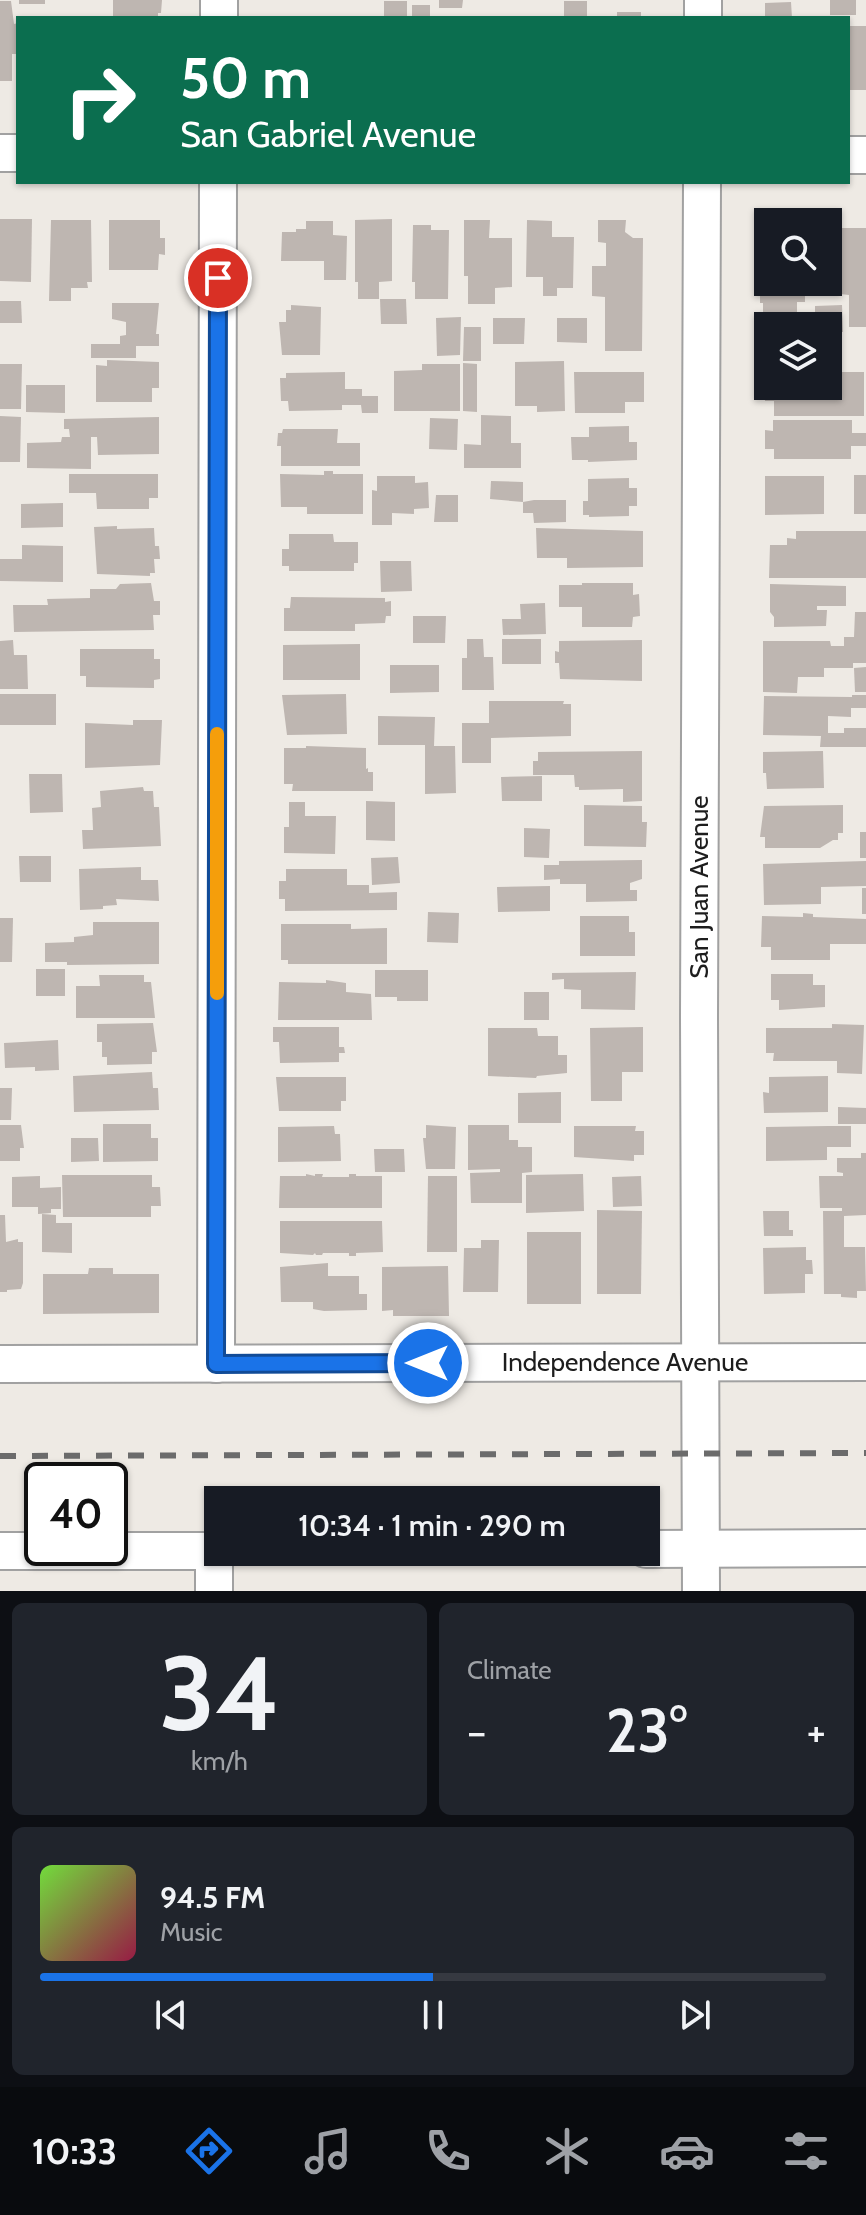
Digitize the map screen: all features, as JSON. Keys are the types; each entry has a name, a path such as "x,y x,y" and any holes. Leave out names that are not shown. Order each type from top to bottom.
{"street":[{"path":"216,1364 218,184"},
{"name":"San Juan Avenue","path":"701,1591 702,184"},
{"name":"Independence Avenue","path":"0,1364 866,1362"},
{"path":"660,1549 866,1548"},
{"path":"0,1551 204,1551"},
{"path":"214,1591 215,1566"}],"building":[{"path":"19,0 45,0 45,4 19,4"},
{"path":"113,0 162,0 158,16 113,16"},
{"path":"439,0 463,0 462,8 439,8"},
{"path":"830,0 856,0 856,15 830,15"},
{"path":"0,1 11,1 16,24 16,54 12,54 12,81 0,81"},
{"path":"384,1 407,1 407,16 384,16"},
{"path":"564,1 587,1 587,16 564,16"},
{"path":"791,2 792,16 765,16 765,3"},
{"path":"412,5 430,5 430,16 412,16"},
{"path":"617,12 641,12 641,16 617,16"},
{"path":"850,26 866,26 866,90 850,90"},
{"path":"0,219 32,219 31,282 0,281"},
{"path":"392,219 392,281 379,282 379,299 358,299 355,220"},
{"path":"51,220 91,220 92,282 87,282 88,288 71,288 71,301 49,301"},
{"path":"109,220 160,220 160,238 165,238 165,255 159,254 158,270 109,270"},
{"path":"464,220 490,220 489,238 512,238 512,287 495,288 495,304 468,304 468,276 464,276"},
{"path":"527,220 552,221 552,237 574,237 573,288 557,288 557,296 543,296 543,277 526,277"},
{"path":"598,220 626,220 625,232 633,238 643,238 642,351 605,351 605,297 592,296 592,266 606,266 606,243 598,242"},
{"path":"306,221 333,221 333,235 347,236 346,280 324,280 324,261 281,261 282,232 306,229"},
{"path":"413,225 431,225 431,230 449,230 448,299 415,299 415,282 412,282"},
{"path":"842,228 866,228 866,327 849,327 849,295 842,294"},
{"path":"760,296 805,296 805,302 797,302 797,312 763,312 763,303 760,303"},
{"path":"380,299 406,299 407,324 381,324"},
{"path":"0,301 21,301 22,323 0,323"},
{"path":"112,303 159,303 156,334 159,334 159,346 136,346 136,358 91,358 91,344 120,344 120,336 126,335 126,322 112,319"},
{"path":"291,305 321,307 320,355 282,355 279,322 286,322 286,310 291,310"},
{"path":"842,305 843,332 842,312 815,312 815,306"},
{"path":"461,317 460,355 437,356 436,318"},
{"path":"493,318 525,318 524,344 493,344"},
{"path":"557,318 587,318 587,343 557,342"},
{"path":"464,327 481,327 481,361 463,361"},
{"path":"107,360 159,362 159,388 152,388 152,402 96,402 96,365 107,366"},
{"path":"564,361 565,411 537,412 537,406 515,406 515,362"},
{"path":"463,363 477,364 477,412 463,411"},
{"path":"0,364 22,364 21,409 0,409"},
{"path":"422,364 460,364 460,411 394,411 394,371 422,370"},
{"path":"345,372 345,389 362,389 362,396 378,396 378,413 362,413 361,405 342,405 342,410 289,411 288,401 281,401 280,378 286,378 286,373"},
{"path":"574,372 644,372 644,402 625,402 625,413 575,413"},
{"path":"842,372 864,372 864,416 774,416 774,401 765,401 842,400"},
{"path":"26,385 65,385 65,413 26,412"},
{"path":"481,415 511,416 511,443 521,443 521,468 464,468 464,444 481,445"},
{"path":"0,416 21,417 20,462 0,462"},
{"path":"159,417 159,454 98,455 97,437 91,437 91,469 27,468 27,443 61,442 62,437 70,437 69,429 64,429 64,419"},
{"path":"430,418 458,419 457,450 429,449"},
{"path":"773,420 852,420 852,433 866,433 866,446 851,446 851,459 774,459 774,449 765,449 765,430 773,431"},
{"path":"629,426 629,442 637,442 637,460 572,460 571,437 589,437 589,427"},
{"path":"283,429 338,429 337,443 360,443 360,466 281,466 281,446 277,446 278,433 282,433"},
{"path":"324,471 363,474 363,514 307,514 307,507 281,507 280,474 324,475"},
{"path":"69,474 158,474 158,498 149,498 149,509 97,509 96,493 69,493"},
{"path":"854,475 866,475 866,514 854,514"},
{"path":"377,476 415,476 415,483 428,482 429,508 414,509 414,514 392,513 392,525 372,525 372,490 377,491"},
{"path":"765,476 824,476 824,514 765,515"},
{"path":"629,478 629,488 637,488 637,506 629,506 629,516 583,515 583,501 588,501 588,479"},
{"path":"491,481 523,482 523,502 490,499"},
{"path":"436,495 458,495 458,522 434,522"},
{"path":"566,500 566,522 534,523 533,513 523,513 523,502"},
{"path":"63,503 63,527 21,528 21,504"},
{"path":"117,526 117,529 154,528 155,546 159,546 160,559 154,559 155,573 150,573 150,576 97,574 94,527"},
{"path":"536,528 643,531 643,567 567,568 567,558 537,558"},
{"path":"796,531 866,531 866,578 769,578 770,545 787,545 787,538 796,539"},
{"path":"289,534 333,534 334,542 358,542 358,563 354,563 354,571 289,571 289,566 282,566 282,549 289,549"},
{"path":"22,545 63,546 63,582 0,581 0,559 22,559"},
{"path":"380,561 411,561 412,591 381,592"},
{"path":"151,583 154,601 160,601 160,615 153,615 154,630 14,632 13,605 48,605 47,599 90,598 90,589 116,589 120,584"},
{"path":"633,583 633,595 639,594 640,616 633,617 632,627 582,627 582,607 559,607 559,585"},
{"path":"770,584 846,586 846,606 817,606 817,610 827,610 826,626 774,627 774,617 770,612"},
{"path":"291,597 385,598 385,602 391,601 391,616 386,616 385,623 355,624 355,631 284,631 284,608 290,608"},
{"path":"545,603 546,634 503,635 502,619 521,619 520,604"},
{"path":"855,612 866,612 866,663 853,663 853,668 824,668 824,677 798,677 797,693 763,692 763,641 830,641 831,646 844,646 844,637 854,637"},
{"path":"413,616 446,616 445,643 413,643"},
{"path":"467,639 483,639 484,657 493,657 494,690 462,690 462,658 467,658"},
{"path":"502,639 541,639 541,664 502,664"},
{"path":"13,640 14,655 27,655 28,689 0,689 0,641"},
{"path":"642,640 642,681 560,679 559,663 555,663 559,641"},
{"path":"360,644 360,680 283,680 283,645"},
{"path":"80,649 154,649 154,659 160,659 160,679 154,680 154,688 86,687 86,676 80,676"},
{"path":"390,665 439,665 439,692 390,693"},
{"path":"866,667 866,692 855,692 854,668"},
{"path":"0,694 56,694 56,725 0,725"},
{"path":"346,694 347,734 287,735 282,695"},
{"path":"866,695 866,708 851,708 851,717 828,716 828,733 844,733 844,728 866,728 866,747 820,747 821,736 763,735 764,696"},
{"path":"489,701 564,701 563,704 571,704 571,736 491,738 491,763 462,763 462,723 489,723"},
{"path":"378,716 435,717 434,746 455,746 456,793 425,794 425,745 378,745"},
{"path":"133,720 162,720 160,765 85,768 85,723 133,725"},
{"path":"284,748 366,748 366,769 373,772 373,791 292,791 293,784 284,784"},
{"path":"642,751 642,801 623,802 623,789 579,790 575,787 574,775 533,775 533,761 538,761 538,752"},
{"path":"823,751 824,788 767,789 763,752"},
{"path":"29,774 62,774 63,812 30,813"},
{"path":"542,776 542,801 502,801 501,777"},
{"path":"143,787 144,791 153,791 154,807 159,807 161,846 83,849 82,830 93,830 92,808 101,807 100,791"},
{"path":"366,801 395,802 395,841 366,840"},
{"path":"289,802 305,802 305,816 336,816 335,854 284,853 284,827 289,827"},
{"path":"584,805 642,806 642,822 647,822 646,847 584,846"},
{"path":"843,805 843,833 838,833 838,840 820,848 765,848 765,837 760,837 764,806"},
{"path":"524,828 550,829 549,858 524,857"},
{"path":"860,832 866,832 866,858 860,858"},
{"path":"19,856 51,856 51,882 20,882"},
{"path":"398,857 400,883 372,885 371,858"},
{"path":"642,860 642,879 630,883 630,890 637,890 637,901 586,902 586,884 560,884 560,879 544,880 544,865 559,865 559,861"},
{"path":"866,861 866,886 821,887 821,904 764,905 763,864"},
{"path":"141,867 141,880 158,880 159,901 116,899 117,905 80,910 79,869"},
{"path":"286,869 347,869 347,885 369,885 369,893 397,892 397,910 285,911 285,899 279,899 279,881 286,881"},
{"path":"550,886 550,911 498,912 497,887"},
{"path":"862,888 866,888 866,914 862,914"},
{"path":"428,912 459,913 458,943 427,942"},
{"path":"803,913 813,914 813,917 866,919 866,944 830,944 830,960 771,960 771,947 761,947 762,916 803,917"},
{"path":"580,916 629,916 629,932 635,932 635,956 580,956"},
{"path":"0,918 13,918 12,962 0,962"},
{"path":"93,922 159,922 159,964 67,965 67,962 45,962 45,943 74,942 74,937 93,935"},
{"path":"281,924 351,924 351,929 387,928 387,964 288,964 288,960 281,960"},
{"path":"36,969 65,969 65,996 36,996"},
{"path":"375,970 428,970 428,1001 375,997"},
{"path":"636,972 635,1010 581,1009 581,990 564,989 564,979 552,980 552,973"},
{"path":"771,974 813,974 813,985 825,985 825,1007 779,1010 779,1000 771,1000"},
{"path":"99,975 144,975 144,982 151,982 155,1018 76,1018 76,986 100,986"},
{"path":"326,980 346,983 346,992 371,994 372,1020 278,1020 279,982 326,983"},
{"path":"524,992 549,992 549,1020 524,1020"},
{"path":"153,1023 157,1052 152,1052 152,1064 107,1065 107,1057 102,1057 102,1042 97,1042 97,1024"},
{"path":"832,1024 864,1025 862,1074 837,1073 837,1061 773,1061 774,1053 766,1053 766,1028 832,1028"},
{"path":"273,1027 339,1027 339,1047 344,1047 345,1053 339,1053 339,1062 280,1063 279,1042 273,1042"},
{"path":"643,1027 643,1072 622,1072 622,1101 591,1101 590,1028"},
{"path":"488,1028 537,1028 538,1036 558,1036 558,1055 567,1055 567,1073 536,1078 488,1076"},
{"path":"58,1040 59,1070 5,1068 4,1043"},
{"path":"152,1072 153,1088 158,1088 159,1110 74,1112 73,1076"},
{"path":"828,1076 828,1112 764,1113 763,1092 769,1093 769,1077"},
{"path":"276,1077 346,1077 346,1101 341,1101 341,1111 279,1111"},
{"path":"0,1088 12,1088 11,1120 0,1120"},
{"path":"561,1092 561,1123 518,1123 518,1093"},
{"path":"838,1107 866,1108 866,1124 838,1124"},
{"path":"103,1124 151,1124 151,1138 158,1138 158,1161 103,1162"},
{"path":"0,1125 21,1125 24,1148 20,1148 20,1161 0,1161"},
{"path":"426,1125 456,1127 455,1169 426,1169 423,1138 426,1138"},
{"path":"468,1125 509,1125 509,1140 518,1140 518,1147 532,1147 532,1172 522,1173 522,1203 471,1203 470,1173 500,1172 500,1169 468,1170"},
{"path":"334,1126 335,1134 340,1134 341,1161 278,1162 278,1127"},
{"path":"574,1126 636,1126 635,1131 644,1131 644,1155 634,1155 634,1161 574,1157"},
{"path":"851,1126 851,1147 827,1147 827,1160 766,1161 766,1127"},
{"path":"71,1138 98,1138 99,1161 71,1162"},
{"path":"374,1149 404,1149 405,1172 375,1172"},
{"path":"861,1153 866,1153 866,1215 844,1216 844,1247 865,1247 866,1291 857,1291 857,1298 824,1294 823,1211 842,1211 842,1208 820,1208 819,1176 843,1176 843,1173 837,1172 837,1158 861,1158"},
{"path":"323,1174 322,1177 349,1177 349,1174 382,1176 382,1208 279,1208 280,1176"},
{"path":"583,1174 584,1211 526,1213 526,1175"},
{"path":"62,1175 152,1175 152,1187 160,1187 161,1206 151,1206 151,1217 63,1217"},
{"path":"40,1176 40,1188 61,1187 61,1209 38,1214 38,1207 12,1207 12,1177"},
{"path":"428,1176 457,1176 457,1252 427,1252"},
{"path":"641,1176 642,1206 613,1207 612,1177"},
{"path":"597,1210 642,1211 641,1294 597,1294"},
{"path":"763,1211 789,1211 789,1230 793,1230 793,1236 764,1236"},
{"path":"42,1214 56,1215 56,1223 72,1223 72,1253 42,1252"},
{"path":"0,1215 5,1215 6,1242 18,1239 18,1242 23,1242 23,1283 21,1289 7,1292 0,1292"},
{"path":"280,1221 382,1221 383,1252 356,1253 356,1256 349,1256 349,1253 280,1253"},
{"path":"527,1232 581,1232 581,1304 527,1304"},
{"path":"481,1240 499,1240 498,1292 463,1292 464,1248 481,1248"},
{"path":"806,1247 806,1260 812,1260 813,1274 805,1274 805,1293 764,1294 763,1248"},
{"path":"328,1263 328,1276 359,1276 359,1294 367,1294 367,1310 324,1311 313,1309 313,1302 281,1302 280,1267"},
{"path":"448,1266 449,1316 393,1316 393,1310 382,1311 382,1267"},
{"path":"89,1268 113,1268 113,1274 159,1274 159,1313 43,1314 43,1274 88,1274"}],"railway":[{"path":"0,1456 866,1453"}],"slow traffic":[{"path":"217,734 217,993"}],"route":[{"path":"218,278 216,1364 428,1363"}]}
